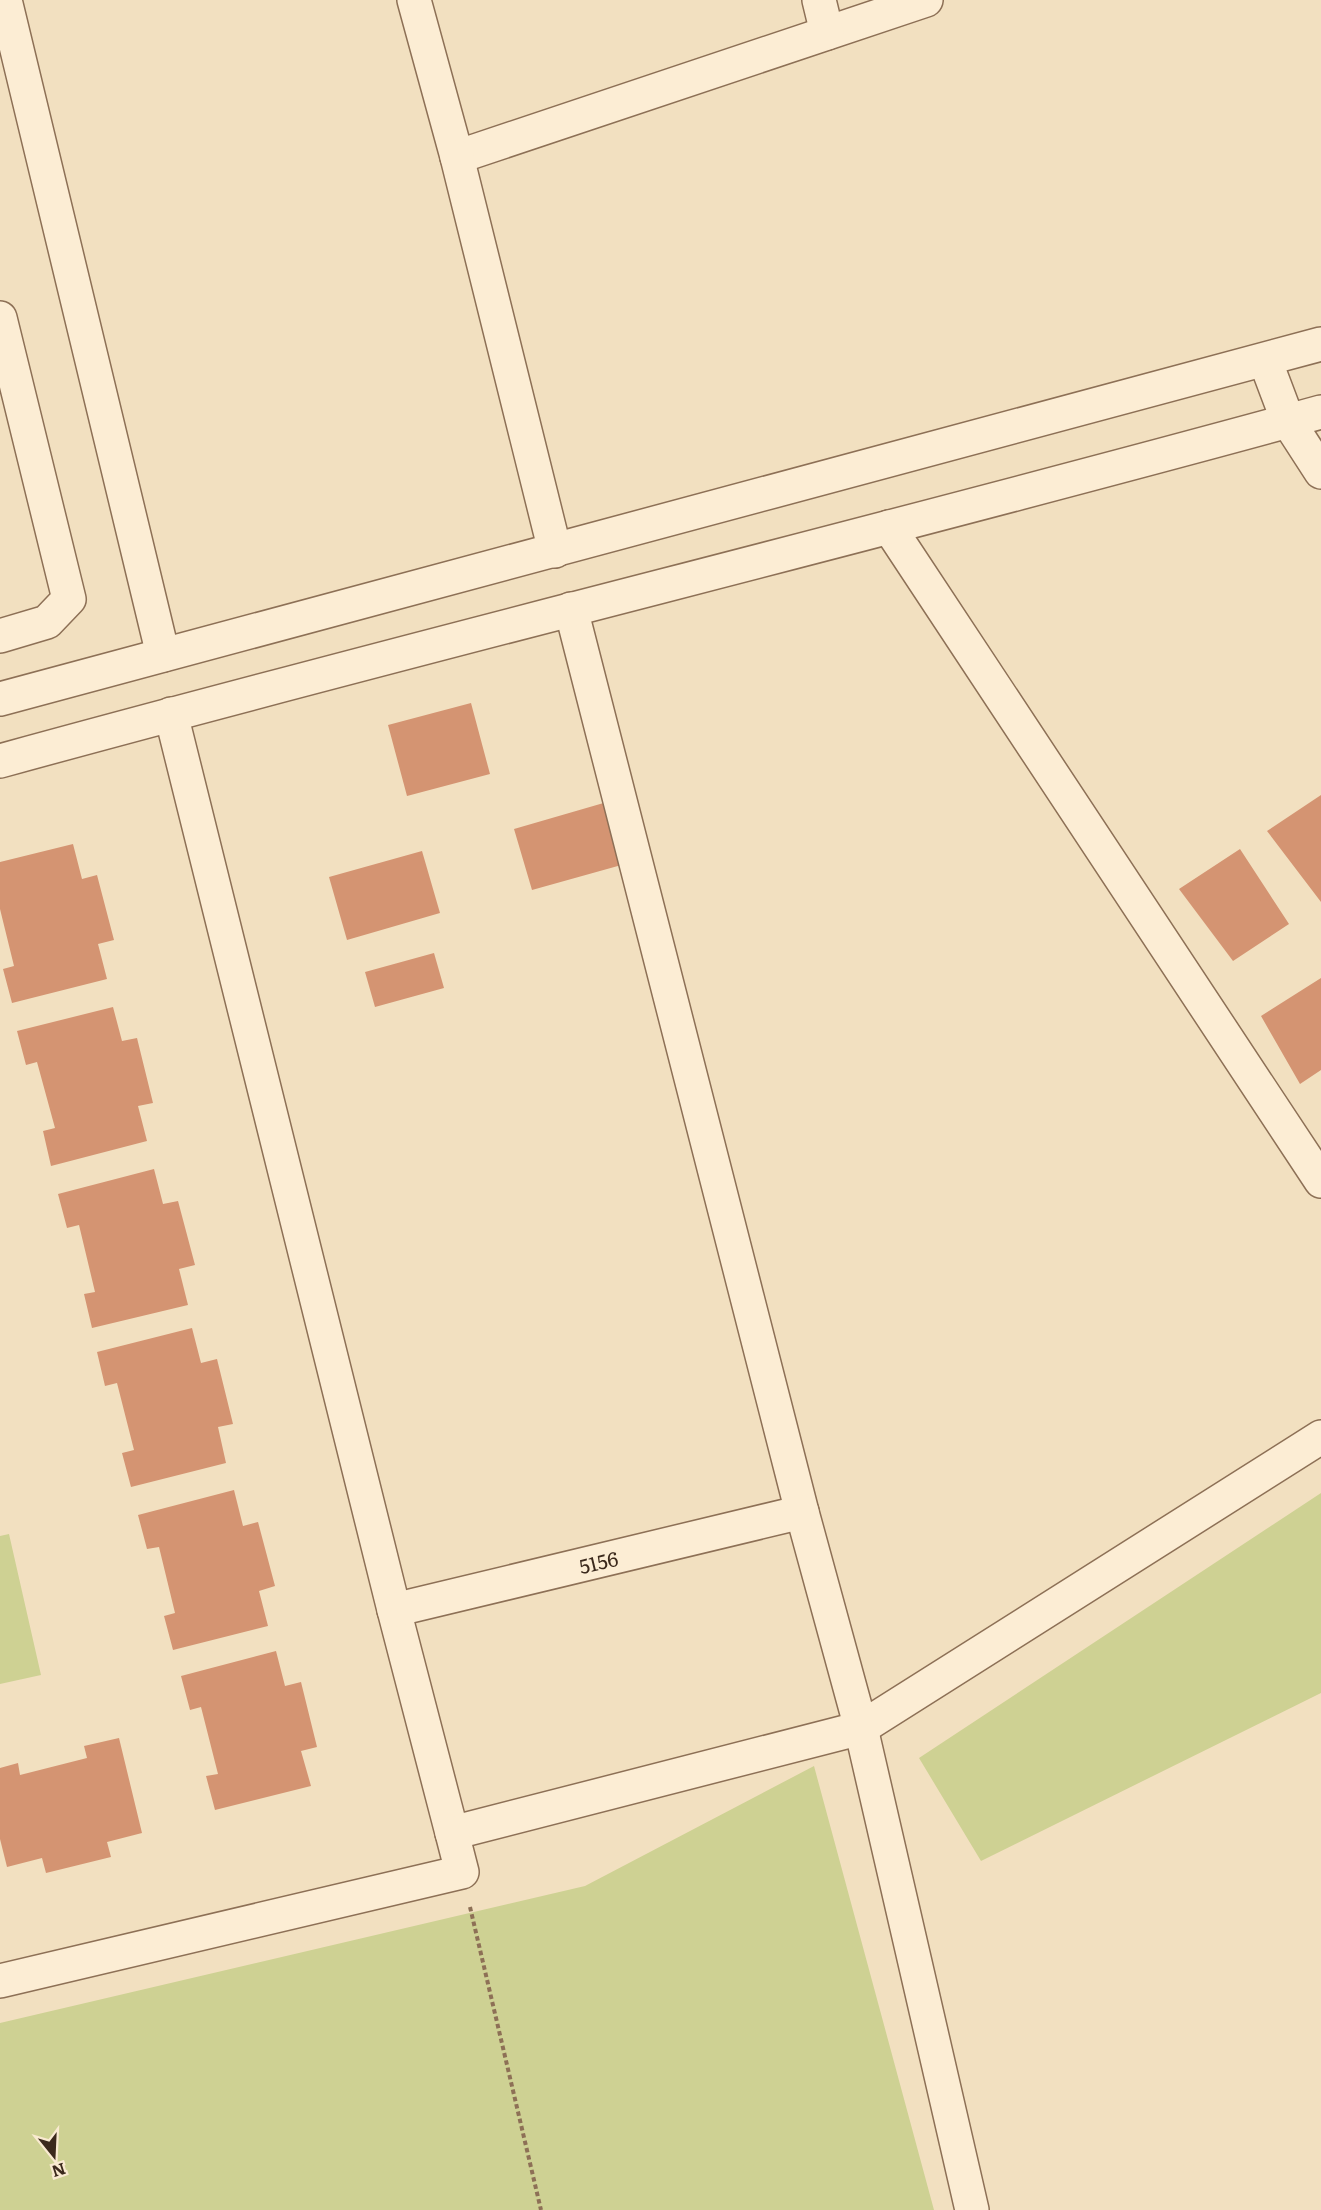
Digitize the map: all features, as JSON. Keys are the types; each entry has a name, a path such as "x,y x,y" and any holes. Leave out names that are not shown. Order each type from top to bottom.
{"street":[{"path":"5,0 163,655"},
{"path":"414,0 457,157 555,550"},
{"path":"819,0 827,33"},
{"path":"457,157 926,0"},
{"path":"0,318 69,599 47,622 0,636"},
{"path":"0,699 1321,344"},
{"path":"1265,360 1288,421 1321,472"},
{"path":"0,761 571,609 889,528 1321,412"},
{"path":"889,528 1321,1181"},
{"path":"571,609 802,1512 861,1728 972,2210"},
{"path":"0,1981 462,1872 394,1610 171,714"},
{"path":"452,1833 861,1728 1321,1437"},
{"name":"5156","path":"394,1610 802,1512"}],"path":[{"path":"462,1872 541,2210"}],"green space":[{"path":"1321,1493 1321,1693 981,1861 919,1758"},
{"path":"9,1534 41,1675 0,1684 0,1536"},
{"path":"814,1766 934,2210 0,2210 0,2023 585,1886"}],"building":[{"path":"471,703 490,774 407,796 388,725"},
{"path":"1321,795 1321,902 1267,831"},
{"path":"607,802 625,864 532,890 514,829"},
{"path":"73,844 82,879 97,875 114,940 98,944 107,979 12,1003 3,969 14,966 0,909 0,862"},
{"path":"1240,849 1289,924 1233,961 1179,889"},
{"path":"422,851 440,913 347,940 329,877"},
{"path":"434,953 444,988 375,1007 365,972"},
{"path":"1321,978 1321,1070 1300,1084 1261,1016"},
{"path":"113,1007 122,1041 137,1038 153,1103 138,1106 147,1141 51,1166 43,1131 55,1128 37,1062 26,1065 17,1031"},
{"path":"154,1169 163,1204 178,1201 195,1265 179,1269 188,1305 92,1328 84,1294 95,1292 79,1225 67,1228 58,1194"},
{"path":"192,1328 201,1363 217,1359 233,1424 218,1427 226,1463 131,1487 122,1453 134,1450 117,1383 105,1386 97,1352"},
{"path":"234,1490 243,1526 258,1522 275,1586 259,1591 268,1626 173,1650 164,1616 175,1613 159,1547 147,1549 138,1515"},
{"path":"276,1651 285,1686 301,1682 317,1747 301,1751 311,1786 215,1810 206,1776 218,1774 201,1707 190,1710 181,1676"},
{"path":"119,1738 142,1833 107,1842 111,1857 46,1873 42,1858 7,1867 0,1839 0,1768 18,1763 20,1775 87,1758 84,1746"}]}
